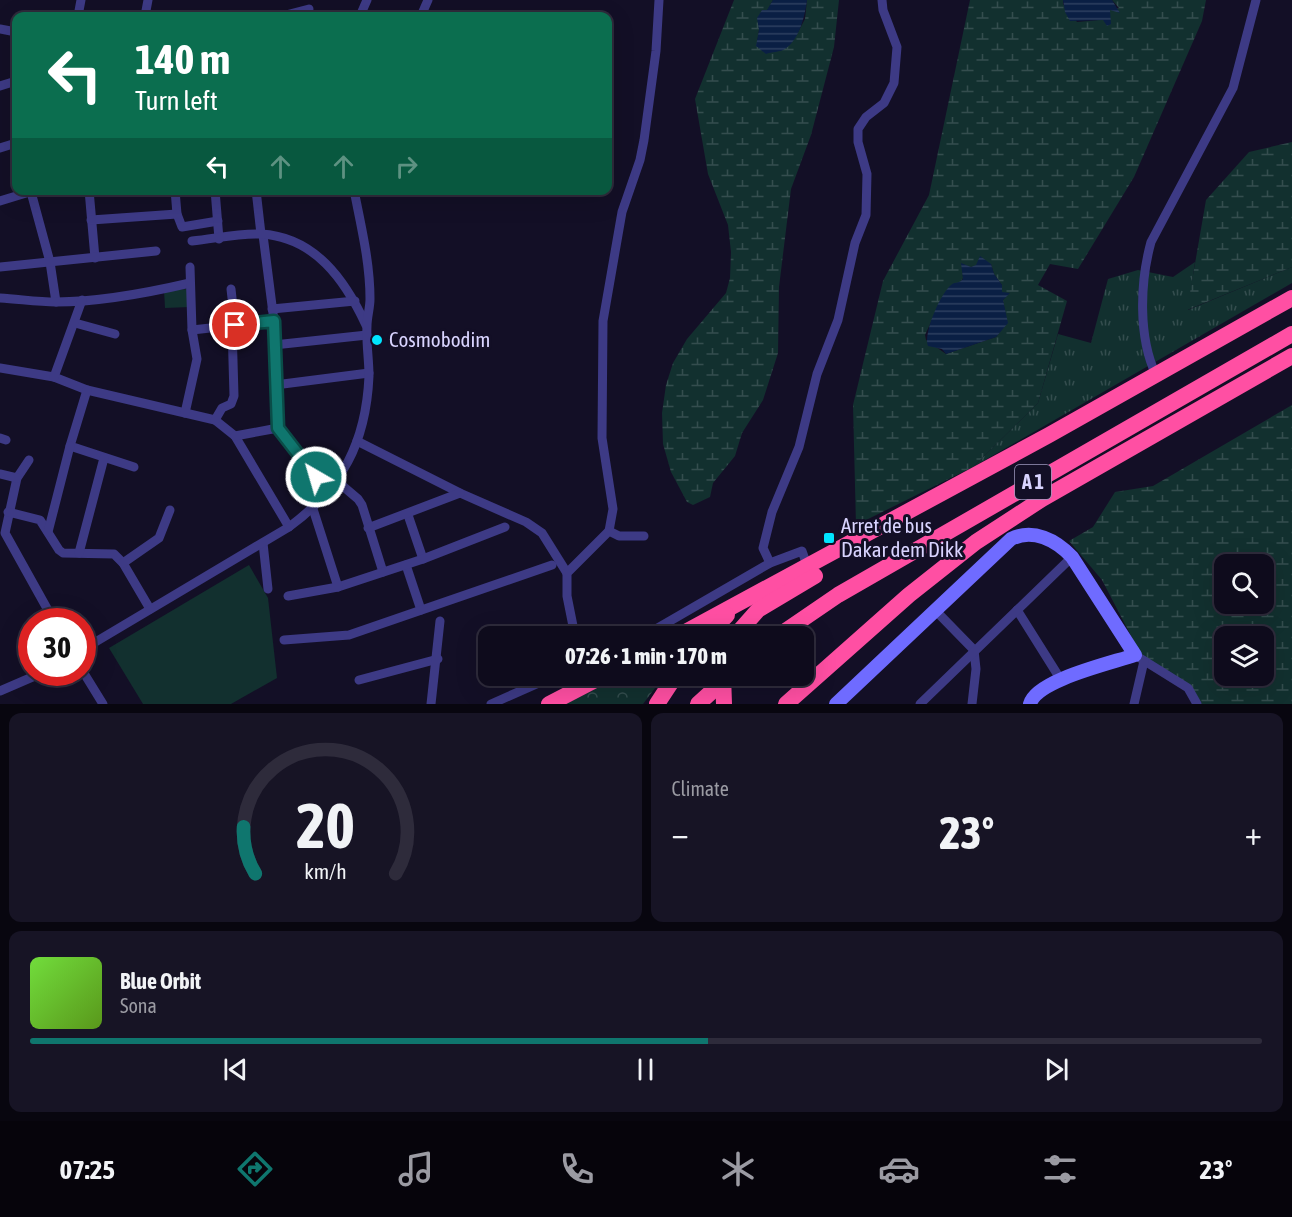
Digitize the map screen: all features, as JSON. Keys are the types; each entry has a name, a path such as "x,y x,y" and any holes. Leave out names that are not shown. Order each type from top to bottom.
{"highway":[{"path":"697,626 808,568 1292,298"},
{"path":"744,626 758,610 777,597 1210,358 1292,310"},
{"name":"A 1","path":"793,626 838,595 1292,334"},
{"name":"A 1","path":"801,704 878,622 940,569 1011,519 1292,356"},
{"path":"717,626 741,602"},
{"path":"786,704 878,622"},
{"path":"549,704 584,686"},
{"path":"657,704 669,686"},
{"path":"698,704 718,686"},
{"path":"723,686 723,704"}],"street":[{"path":"567,573 609,531 613,509 602,438 603,321 622,212 644,140 656,51 659,0"},
{"path":"770,563 763,548 772,512 799,447 809,401 838,320 855,243 866,215 867,174 858,142 858,129 866,117 884,103 894,83 897,47 883,10 882,0"},
{"path":"1156,375 1149,354 1144,318 1147,258 1151,242 1233,88 1256,0"},
{"path":"0,201 20,195"},
{"path":"34,195 50,262 56,302"},
{"path":"89,195 95,258"},
{"path":"175,195 177,214 182,227 218,220"},
{"path":"215,195 219,238"},
{"path":"257,195 274,321 278,428 329,493"},
{"path":"96,642 289,527 313,509 338,482 357,441 368,397 367,331 370,300 367,258 355,195"},
{"path":"91,220 177,214"},
{"path":"192,241 262,235 305,248 324,260 341,278 355,301 367,331"},
{"path":"0,267 156,251"},
{"path":"184,413 197,359 192,330 190,267"},
{"path":"0,298 56,302 82,300 158,291 190,283"},
{"path":"215,420 222,408 231,404 234,396 234,326 231,289"},
{"path":"54,377 82,300"},
{"path":"272,309 355,301"},
{"path":"192,330 274,321"},
{"path":"75,323 115,334"},
{"path":"274,345 367,331"},
{"path":"0,368 54,377 87,390 215,420 235,436 289,527"},
{"path":"275,385 369,373"},
{"path":"48,532 64,463 87,390"},
{"path":"235,436 278,428"},
{"path":"357,441 460,493 526,522 543,533 567,573 567,596 573,626"},
{"path":"70,446 134,467"},
{"path":"79,553 104,458"},
{"path":"29,460 16,478 5,533 47,608"},
{"path":"0,474 16,478"},
{"path":"338,482 358,499 382,572"},
{"path":"368,528 408,515 460,493"},
{"path":"313,509 338,587"},
{"path":"123,563 159,538 170,510"},
{"path":"8,512 40,520 59,550 114,554 123,563 150,609"},
{"path":"408,515 423,559"},
{"path":"288,596 338,587 423,559 505,527"},
{"path":"609,531 619,536 644,536"},
{"path":"836,704 934,609 1018,536 1032,534 1050,540 1072,557 1140,658 1188,688 1197,704"},
{"path":"263,543 268,589"},
{"path":"661,626 770,563 802,551 808,568"},
{"path":"920,704 1072,557"},
{"path":"405,565 421,610"},
{"path":"284,640 349,635 552,565"},
{"path":"934,609 974,650 976,669 972,704"},
{"path":"1017,610 1061,680"},
{"path":"432,704 440,621"},
{"path":"1030,704 1038,692 1061,680 1140,658"},
{"path":"1134,704 1140,658"},
{"path":"359,680 438,659"},
{"path":"0,691 18,683"},
{"path":"92,686 103,704"},
{"path":"491,704 532,686"}],"green space":[{"path":"734,0 773,0 760,23 757,43 796,36 805,19 807,0 839,0 834,47 811,135 791,189 779,287 778,353 763,400 742,433 735,456 713,483 710,497 693,505 687,502 671,472 663,444 662,413 666,385 673,363 687,339 726,293 730,278 731,252 728,225 708,174 695,99"},
{"path":"970,0 1063,0 1063,4 1077,22 1110,19 1110,10 1119,8 1112,0 1206,0 1202,21 1134,177 1078,269 1050,264 1038,285 1067,301 1038,403 973,467 856,525 853,405 883,281 929,195","holes":["962,264 970,267 991,264 994,274 1002,285 1002,293 1009,293 1003,300 1007,323 996,337 946,354 926,340 925,335 942,298 951,286 960,283 963,278"]},
{"path":"1292,142 1292,267 1187,310 1206,200 1249,152"},
{"path":"1195,262 1188,310 1292,267 1292,283 973,467 1038,403 1058,334 1091,343 1108,279 1138,270 1173,277"},
{"path":"189,289 190,307 165,308 164,290"},
{"path":"1292,405 1292,704 1197,704 1195,692 1141,655 1102,580 1069,541 1093,527 1115,492 1153,486"},
{"path":"249,565 268,598 277,678 231,704 143,704 109,648"},
{"path":"600,686 657,686 643,704 566,704"}],"water":[{"path":"773,0 807,0 798,33 790,45 783,50 766,54 756,46 759,30 757,18 762,10 767,10"},
{"path":"1063,0 1112,0 1120,13 1110,10 1111,24 1107,26 1103,20 1070,21 1065,12"},
{"path":"980,256 991,264 994,274 1002,285 1002,292 1010,293 1003,300 1008,323 996,337 946,354 942,349 928,346 930,324 938,305 951,285 963,279 961,263 971,267 976,265"}],"place":[{"name":"Cosmobodim","path":"377,340"},
{"name":"Arret de bus Dakar dem Dikk","path":"829,538"}],"route":[{"path":"235,325 274,321 278,428 316,477"}]}
